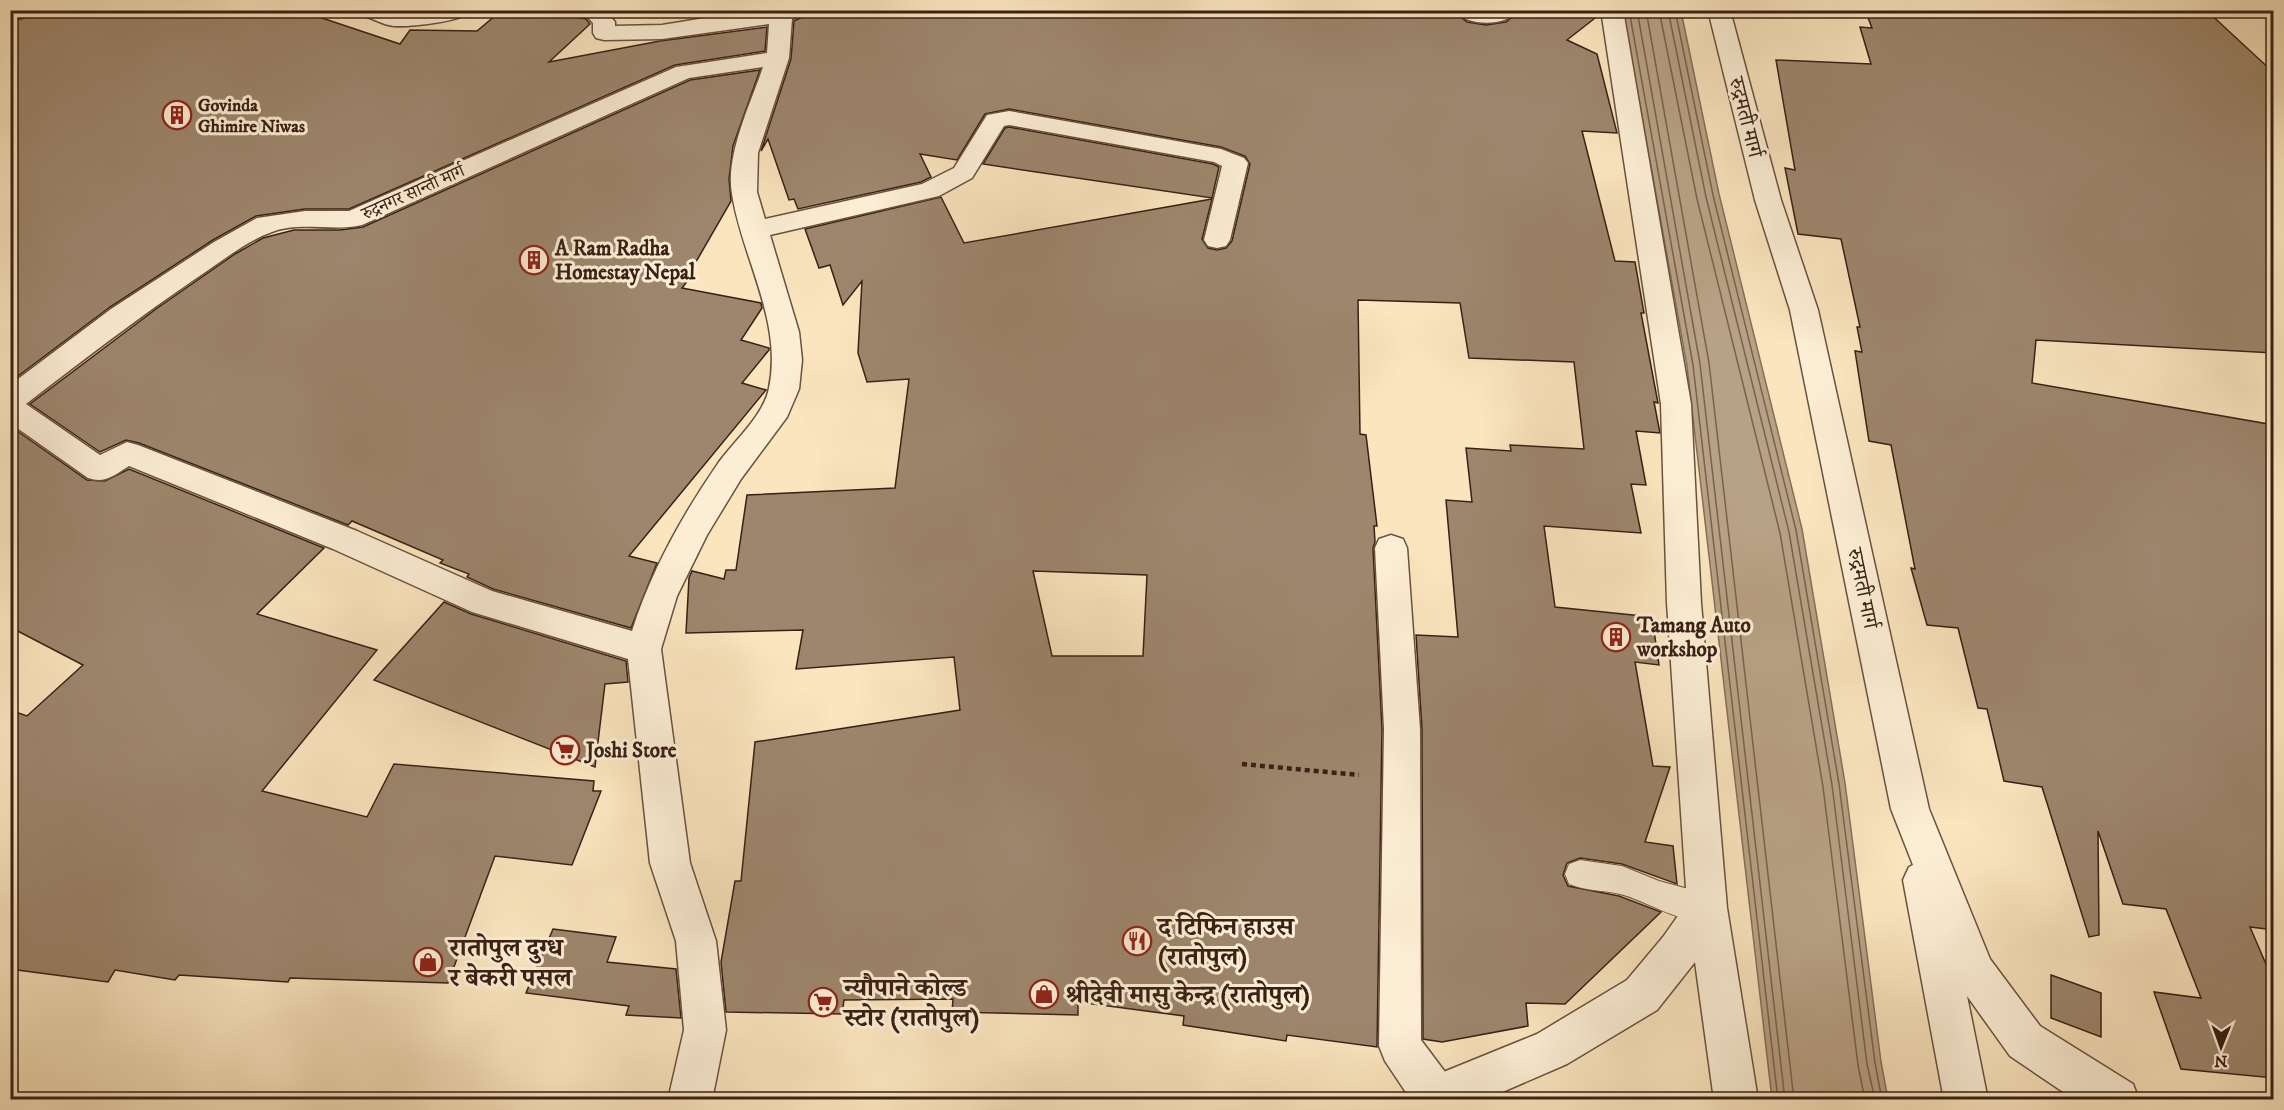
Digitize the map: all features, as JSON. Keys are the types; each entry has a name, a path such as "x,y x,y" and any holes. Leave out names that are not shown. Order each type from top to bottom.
{"street":[{"path":"10,14 18,10"},
{"path":"370,10 394,19 450,14 461,10"},
{"path":"592,10 604,22 604,33 662,32 788,13 778,58 746,153 744,192 785,332 787,360 784,389 776,409 730,471 693,529 660,596 644,649 670,862 696,941 705,1030 690,1100"},
{"path":"1465,10 1485,17 1500,15 1508,10"},
{"name":"रुद्रमती मार्ग","path":"1719,10 1768,200 1804,310 1910,809 1975,974 2025,1041 2118,1100"},
{"path":"1611,11 1676,404 1684,603 1707,908 1736,1100"},
{"name":"रुद्रनगर सान्ती मार्ग","path":"10,401 121,315 223,248 266,224 305,219 353,219 684,72 778,58"},
{"path":"755,230 930,190 963,172 996,120 1009,118 1197,151 1221,156 1235,163 1217,240"},
{"path":"10,408 99,470 127,453 345,540 484,602 644,649"},
{"path":"1391,548 1402,729 1400,1046 1432,1098 1552,1048 1642,995 1678,951 1707,908"},
{"path":"1910,809 1966,1100"}],"lane":[{"path":"1580,874 1622,880 1658,895 1707,908"}],"path":[{"path":"1242,764 1401,779"}],"water":[{"path":"1623,11 1681,11 1719,194 1802,529 1845,783 1881,1062 1888,1099 1772,1099 1687,366"}],"building":[{"path":"31,10 298,10 400,44 410,30 477,31 502,10 538,10 586,19 590,24 549,62 660,41 767,27 765,51 675,65 349,209 305,209 256,216 213,240 110,307 10,382 10,22 27,17"},
{"path":"807,10 1452,10 1467,22 1486,25 1506,22 1521,10 1599,10 1599,15 1567,40 1597,54 1617,133 1582,131 1615,261 1635,262 1644,313 1641,313 1658,403 1654,402 1660,433 1636,431 1646,485 1631,484 1641,533 1544,526 1555,607 1652,617 1659,665 1635,662 1653,766 1670,767 1645,842 1673,846 1677,884 1622,864 1580,858 1567,863 1563,875 1568,886 1619,896 1661,912 1565,1004 1526,1003 1528,1026 1442,1042 1423,1039 1422,729 1416,635 1458,637 1446,500 1472,502 1466,448 1511,451 1510,445 1584,449 1574,362 1469,358 1460,303 1358,300 1360,434 1366,435 1377,526 1374,526 1373,548 1382,729 1377,1047 1287,1035 1286,1041 1183,1025 1184,1016 1078,1002 1078,1015 952,1012 953,999 844,1000 842,1014 726,1012 721,962 735,881 741,881 755,742 960,710 954,657 796,669 803,630 686,633 689,578 692,571 724,579 726,570 736,570 747,495 895,488 909,379 867,382 858,353 862,281 843,305 830,265 819,268 805,229 941,197 964,243 1212,199 1202,239 1208,248 1217,250 1226,248 1232,241 1250,164 1245,156 1221,147 1009,109 985,114 957,160 920,154 931,177 921,182 798,209 794,199 789,200 768,139 761,151 791,59 794,21 803,17","holes":["1033,571 1147,575 1143,656 1052,656"]},
{"path":"1865,10 2206,10 2274,73 2274,353 2036,340 2032,383 2274,425 2274,930 2250,927 2274,983 2274,1078 2181,1069 2154,992 2201,998 2166,909 2123,904 2098,831 2099,935 2089,937 2042,787 2004,781 1987,709 1978,708 1958,628 1927,625 1911,568 1915,569 1891,445 1869,441 1855,351 1862,352 1857,327 1860,327 1841,239 1798,234 1785,168 1795,170 1776,60 1871,64 1860,27 1872,28"},
{"path":"760,70 733,146 729,179 731,201 689,274 692,275 682,288 761,303 762,308 741,340 769,348 769,350 742,383 766,390 629,556 657,563 631,628 493,589 467,577 469,574 440,563 443,560 352,521 348,525 139,443 126,440 100,452 30,404 156,309 235,254 263,238 294,230 340,230 363,227 690,80"},
{"path":"1005,128 1213,164 1219,167 1212,198 983,164"},
{"path":"10,426 87,480 105,481 129,469 324,548 257,614 377,650 262,791 367,817 394,764 594,781 593,791 601,791 572,865 495,856 448,983 290,978 288,982 179,975 175,980 115,970 108,982 10,969 10,710 27,716 83,665 10,627"},
{"path":"444,602 471,614 626,661 628,682 605,684 595,767 374,680"},
{"path":"553,929 616,937 607,962 676,969 681,1018 626,1015 629,1006 526,993"},
{"path":"2051,975 2101,993 2101,1037 2051,1018"}],"place":[{"name":"Govinda Ghimire Niwas","path":"177,115"},
{"name":"A Ram Radha Homestay Nepal","path":"534,260"},
{"name":"Tamang Auto workshop","path":"1616,637"},
{"name":"Joshi Store","path":"565,750"},
{"name":"द टिफिन हाउस (रातोपुल)","path":"1137,941"},
{"name":"रातोपुल दुग्ध र बेकरी पसल","path":"428,962"},
{"name":"श्रीदेवी मासु केन्द्र (रातोपुल)","path":"1044,994"},
{"name":"न्यौपाने कोल्ड स्टोर (रातोपुल)","path":"823,1002"}]}
